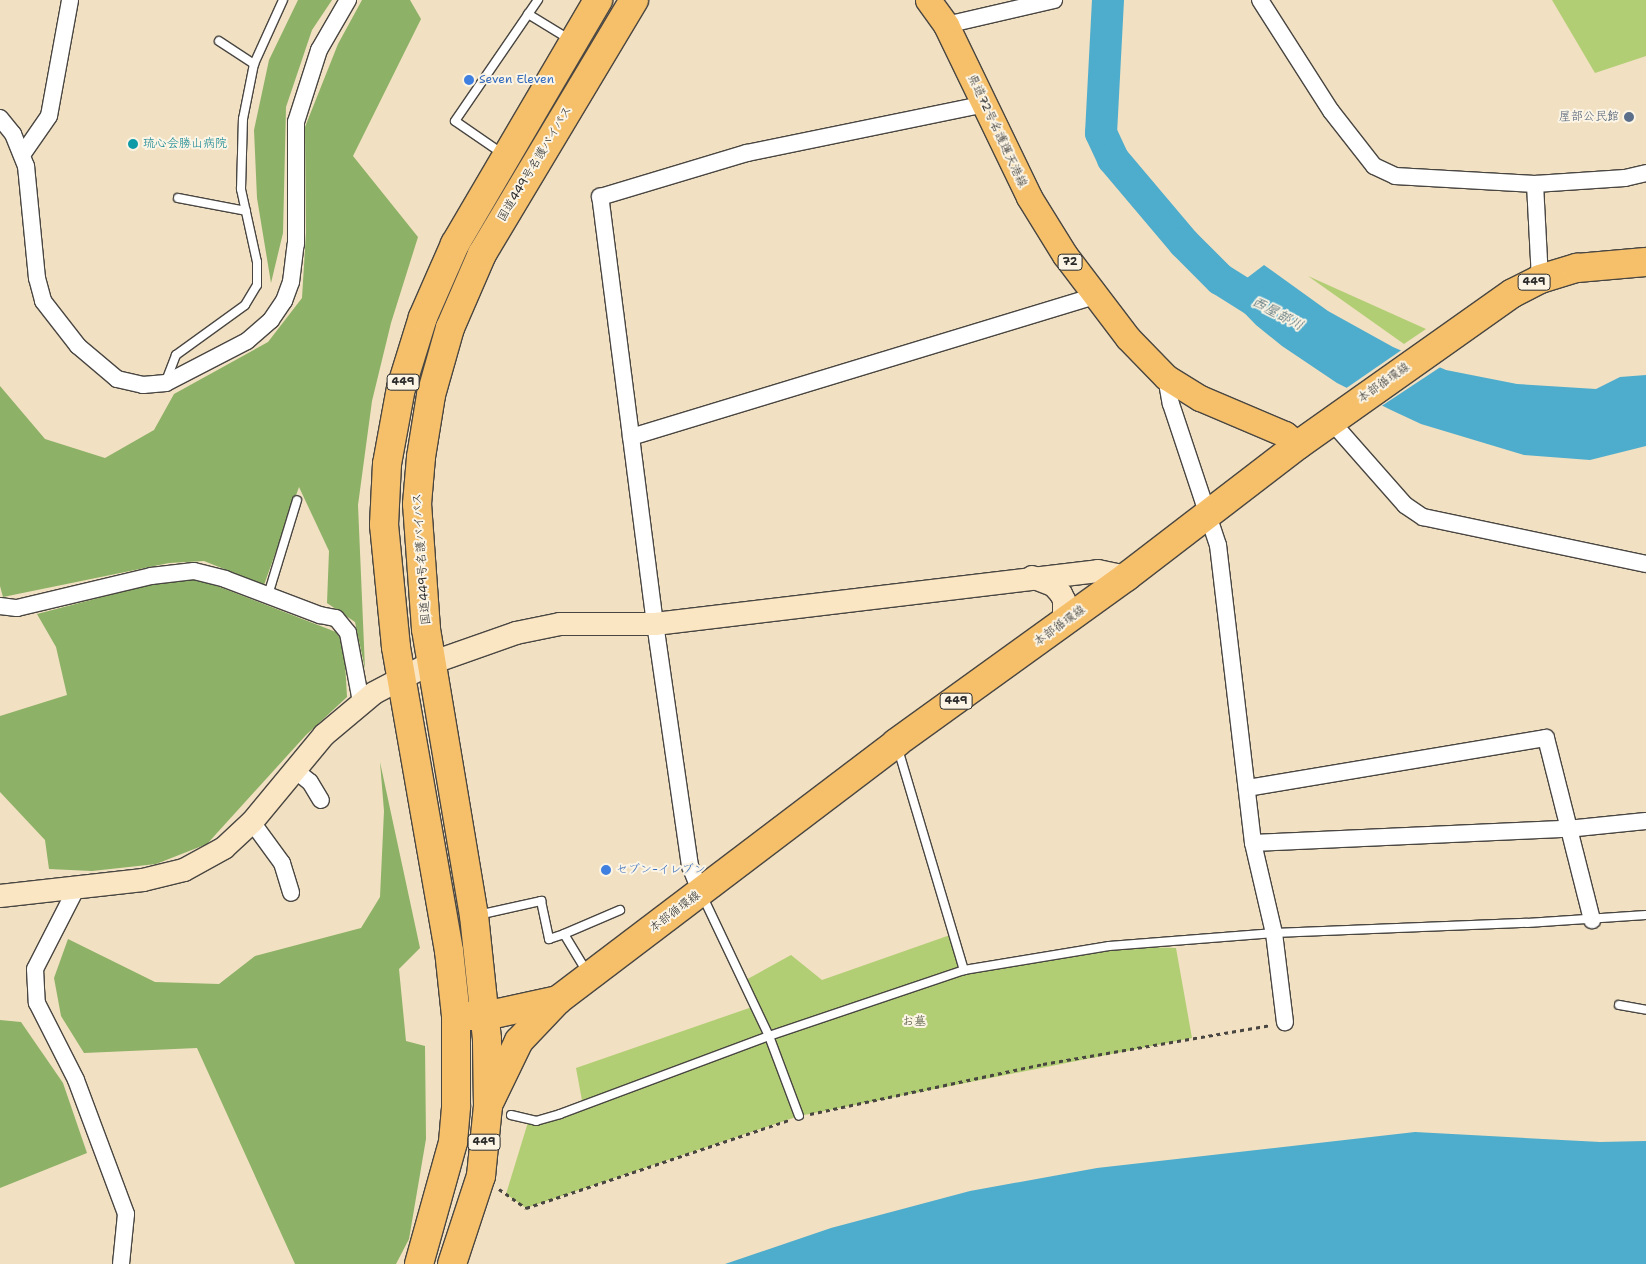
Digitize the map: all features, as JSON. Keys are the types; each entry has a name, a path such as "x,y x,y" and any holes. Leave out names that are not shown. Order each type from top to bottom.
{"highway":[{"name":"449","path":"420,1264 453,1142 456,1106 456,1016 449,951 401,677 384,525 387,464 401,388 423,317 455,244 505,155 598,0"},
{"name":"国道449号名護バイパス","path":"485,1016 474,916 431,663 418,536 418,482 431,396 450,328 482,254 634,0"},
{"name":"本部循環線","path":"456,1016 485,1016 558,1000 896,743 1064,624 1298,445 1513,293 1540,279 1606,263 1646,262"},
{"path":"500,1111 519,1041 558,1000"},
{"name":"449","path":"452,1264 500,1111 485,1016"}],"main road":[{"name":"県道72号名護運天港線","path":"928,0 946,25 1029,198 1095,296 1149,362 1166,377 1200,398 1286,434 1298,445"}],"street":[{"path":"22,155 49,116 70,0"},
{"path":"0,118 13,134 26,166 36,278 43,301 78,346 117,379 143,385 166,383 247,340 271,320 284,300 290,282 296,244 296,122 319,50 348,0"},
{"path":"946,25 1054,0"},
{"path":"1260,0 1331,111 1374,166 1394,176 1535,184 1625,178 1646,173"},
{"path":"701,892 690,866 655,624 600,197 747,153 985,104"},
{"path":"1535,184 1540,279"},
{"path":"631,437 1095,296"},
{"path":"1166,377 1171,404 1218,545 1253,843 1274,933 1285,1022"},
{"path":"1332,421 1394,494 1423,517 1646,564"},
{"path":"0,606 17,608 151,576 194,570 336,618 348,633 361,702"},
{"path":"0,896 143,880 184,870 224,848 252,822 324,735 361,702 401,677 431,663 516,633 560,624 655,624 912,595 1032,577 1098,571 1126,577"},
{"path":"1032,577 1053,585 1060,594 1064,600 1064,624"},
{"path":"1247,788 1546,738 1567,829 1592,920"},
{"path":"295,770 310,782 321,800"},
{"path":"1253,843 1567,829 1646,821"},
{"path":"252,822 282,863 291,893"},
{"path":"77,887 35,969 37,1003 76,1080 126,1214 121,1264"}],"lane":[{"path":"166,383 176,355 245,305 257,285 257,262 241,189 243,119 254,64 283,0"},
{"path":"505,155 455,121 538,0"},
{"path":"528,14 573,41"},
{"path":"219,41 254,64"},
{"path":"178,198 246,211"},
{"path":"268,595 297,500"},
{"path":"896,743 964,970"},
{"path":"701,892 769,1036 799,1116"},
{"path":"474,916 540,901 548,939 620,910"},
{"path":"500,1111 536,1120 560,1114 769,1036 964,970 1109,946 1274,933 1592,920 1646,915"},
{"path":"564,934 589,976"},
{"path":"1619,1005 1646,1010"}],"path":[{"path":"496,1187 526,1208 799,1116 1043,1064 1285,1022"}],"green space":[{"path":"298,0 332,0 312,30 286,107 283,233 271,283 257,198 254,130 269,60"},
{"path":"362,0 410,0 421,19 353,156 418,237 391,323 372,401 358,505 365,669 355,622 327,603 329,551 299,487 264,585 204,561 169,563 3,597 0,586 0,386 45,439 105,458 154,430 174,394 268,342 302,298 306,233 305,127 338,44"},
{"path":"1552,0 1646,0 1646,56 1595,73"},
{"path":"1308,276 1426,329 1404,344"},
{"path":"199,579 336,632 344,645 347,697 306,735 207,844 156,864 92,871 49,869 45,840 0,792 0,716 67,695 56,647 37,614 160,582"},
{"path":"380,762 420,948 399,969 406,1041 425,1046 426,1139 409,1239 396,1264 295,1264 197,1048 84,1053 61,1016 54,978 68,939 155,982 219,984 255,956 361,928 380,897 384,811"},
{"name":"お墓","path":"953,934 964,969 1109,946 1176,948 1192,1038 799,1116 526,1208 506,1194 529,1119 583,1106 576,1068 755,1006 744,981 791,955 822,980"},
{"path":"0,1020 21,1022 63,1083 87,1153 0,1188"}],"water":[{"path":"1264,265 1328,311 1393,347 1446,370 1517,384 1596,389 1620,377 1646,375 1646,446 1590,460 1524,455 1421,424 1391,410 1337,383 1282,346 1256,325 1226,294"},
{"path":"1415,1132 1600,1142 1646,1141 1646,1264 725,1264 831,1228 970,1191 1097,1168"}],"pier":[{"path":"1403,349 1442,366 1380,407 1345,389"}],"waterway":[{"name":"西屋部川","path":"1108,0 1101,133 1113,159 1184,243 1220,279 1271,311"}],"place":[{"name":"Seven Eleven","path":"469,80"},
{"name":"屋部公民館","path":"1629,117"},
{"name":"琉心会勝山病院","path":"133,144"},
{"name":"セブン-イレブン","path":"606,870"}]}
